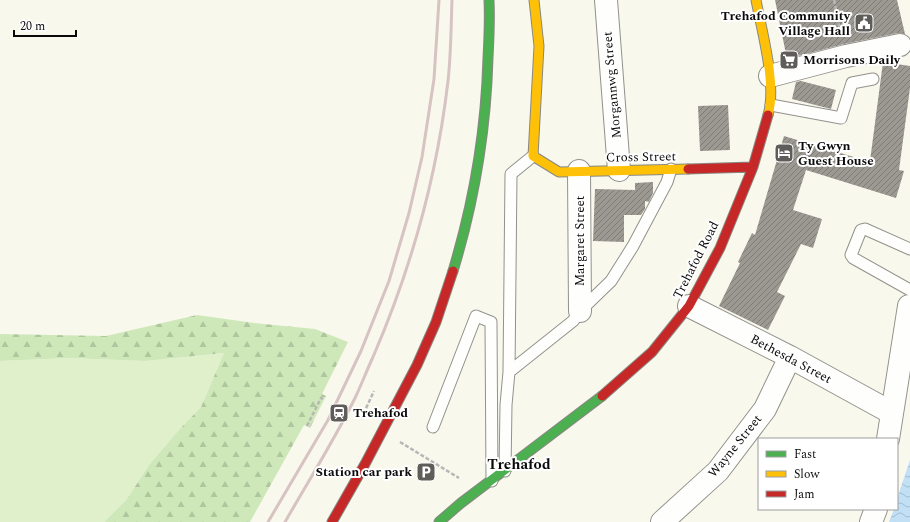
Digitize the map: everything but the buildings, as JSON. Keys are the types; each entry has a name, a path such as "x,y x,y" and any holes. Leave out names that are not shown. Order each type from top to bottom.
{"street":[{"path":"332,522 365,465 420,360 443,303 459,251 474,188 484,130 489,67 489,0"},
{"path":"534,0 538,46 534,156"},
{"name":"Morgannwg Street","path":"606,0 619,170"},
{"name":"Trehafod Road","path":"439,522 461,503 492,481 609,390 652,352 689,306 720,248 753,167 771,104 770,76 756,0"},
{"path":"770,76 846,56 905,44"},
{"name":"Cross Street","path":"534,156 559,172 753,167"},
{"name":"Margaret Street","path":"580,171 580,311"},
{"path":"888,438 910,298"},
{"name":"Bethesda Street","path":"689,306 790,357 892,413"},
{"name":"Wayne Street","path":"662,522 718,471 765,409 790,357"},
{"path":"871,522 876,510"}],"lane":[{"path":"771,104 841,118 852,83 873,79"},
{"path":"505,471 506,405 509,372 511,174 534,156"},
{"path":"509,372 573,321 580,311 611,281 633,246 667,182 671,169"},
{"path":"910,249 865,229 861,230 851,254 852,258 910,298"},
{"path":"433,427 476,316 490,322 492,481"}],"path":[{"path":"362,419 374,391"},
{"path":"307,426 321,398 323,399"},
{"path":"398,440 479,490"}],"green space":[{"path":"197,315 254,323 315,329 348,342 322,394 326,396 310,428 304,425 250,522 104,522 127,499 149,465 201,407 224,353 145,361 68,358 0,361 0,334 106,336"},
{"path":"224,353 201,407 149,465 127,499 104,522 0,522 0,361 68,358 145,361"}],"water":[{"path":"910,460 910,522 889,522 894,510 898,510 898,496"}],"railway":[{"path":"268,522 328,420 361,351 389,281 409,213 422,157 434,79 439,0"},
{"path":"285,522 331,444 356,396 387,324 411,256 421,222 437,152 443,117 450,61 452,0"}],"traffic: fast":[{"path":"453,271 473,193 482,139 487,85 489,0"},
{"path":"439,522 461,503 602,396"}],"traffic: slow":[{"path":"534,0 539,46 533,156 559,172 688,169"},
{"path":"756,0 770,74 771,89 768,115"}],"traffic: jam":[{"path":"602,396 652,352 689,306 720,248 753,167 768,115"},
{"path":"688,169 753,167"},
{"path":"332,522 365,464 417,365 436,322 453,271"}],"place":[{"name":"Trehafod Community Village Hall","path":"864,23"},
{"name":"Morrisons Daily","path":"789,60"},
{"name":"Ty Gwyn Guest House","path":"784,153"},
{"name":"Trehafod","path":"339,413"},
{"name":"Station car park","path":"426,472"}],"district":[{"name":"Trehafod","path":"519,464"}]}
